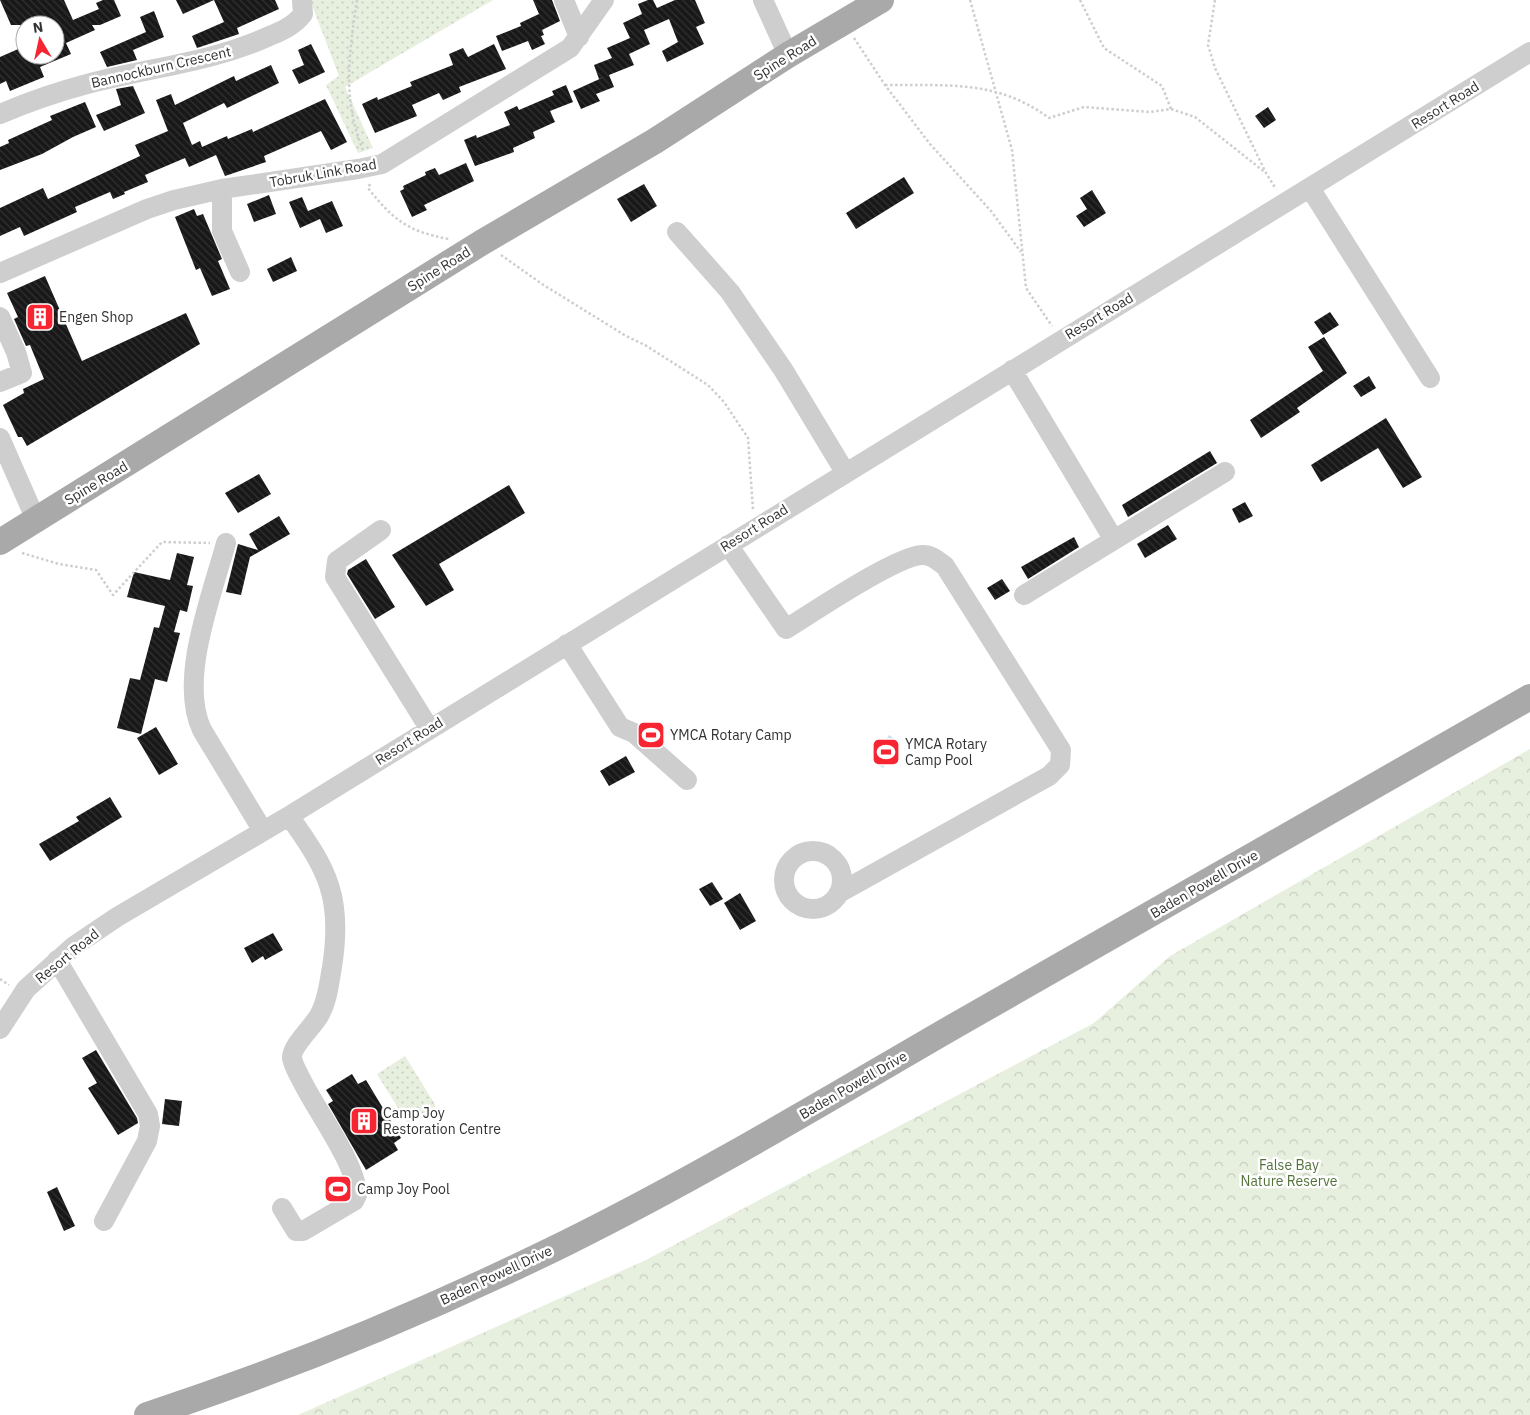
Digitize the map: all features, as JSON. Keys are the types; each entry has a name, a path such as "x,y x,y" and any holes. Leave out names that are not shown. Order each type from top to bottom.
{"main road":[{"name":"Spine Road","path":"0,542 481,243 655,141 788,55 881,0"},
{"name":"Baden Powell Drive","path":"147,1415 248,1380 356,1337 493,1277 586,1232 768,1133 1530,697"}],"street":[{"name":"Bannockburn Crescent","path":"0,114 43,97 88,84 168,68 247,46 288,28 298,21 303,14 302,0"},
{"path":"564,0 580,36"},
{"name":"Tobruk Link Road","path":"0,273 147,209 190,196 382,164 570,48 604,0"},
{"path":"763,0 788,55"},
{"name":"Resort Road","path":"0,1029 26,989 57,960 117,917 289,816 844,472 1530,52"},
{"path":"1310,188 1430,378"},
{"path":"222,190 222,232 240,272"},
{"path":"677,232 730,292 784,371 844,472"},
{"path":"0,317 16,352 22,373 0,382"},
{"path":"1012,370 1114,540"},
{"path":"0,438 36,520"},
{"path":"1024,595 1225,472"},
{"path":"381,530 337,561 336,577 429,728"},
{"path":"226,543 194,665 193,699 195,716 263,831"},
{"path":"728,545 786,629 890,566 914,556 928,555 945,566 1061,750 1060,765 1049,776 994,801 839,893"},
{"path":"567,644 620,727 634,734 687,780"},
{"path":"282,1208 296,1232 300,1232 305,1231 354,1201 357,1195 347,1161 311,1100 292,1060 294,1049 310,1030 327,997 335,952 337,918 330,884 313,849 289,816"},
{"path":"57,960 148,1114 150,1126 143,1149 104,1221"}],"path":[{"path":"970,0 1012,150 1026,288 1061,340"},
{"path":"1080,0 1104,48 1162,86 1171,109"},
{"path":"1216,0 1208,45 1215,68 1266,173 1285,203"},
{"path":"843,22 885,85 930,144 991,211 1022,253"},
{"path":"885,85 962,86 995,90 1032,105 1049,118 1084,106 1150,112 1171,109 1195,117 1266,173"},
{"path":"481,243 497,252 519,270 708,385 724,402 748,438 750,494 757,526"},
{"path":"36,520 21,554 96,570 113,594 162,542 226,543"}],"green space":[{"path":"310,0 493,0 345,87 373,148 358,153 326,85 339,76"},
{"name":"False Bay Nature Reserve","path":"1530,749 1530,1415 298,1415 644,1261 1094,1023 1170,956"},
{"path":"405,1056 436,1106 408,1124 377,1074"}],"water":[{"name":"YMCA Rotary Camp Pool","path":"889,735 900,743 883,768 872,761"},
{"name":"Camp Joy Pool","path":"338,1176 350,1195 337,1202 325,1183"}],"building":[{"path":"0,0 64,0 73,20 99,9 96,3 103,0 114,0 121,16 100,25 92,25 95,30 66,43 71,54 65,57 65,15 15,15 15,25 11,25"},
{"path":"176,0 214,0 183,14"},
{"path":"214,0 275,0 279,9 237,28 239,34 197,48 192,36 224,22"},
{"path":"533,0 552,0 560,21 542,30 544,35 541,36 545,44 532,50 528,41 502,51 496,36 521,26 520,23 539,14"},
{"path":"653,0 657,8 675,0 695,0 705,23 696,27 704,44 667,62 662,51 678,42 669,19 644,30 650,44 629,54 634,65 609,75 614,87 596,94 600,101 581,109 573,91 604,77 599,79 594,65 612,58 607,48 630,38 623,23 642,14 638,4"},
{"path":"154,11 164,37 133,50 137,60 107,67 100,52 146,32 140,17"},
{"path":"311,44 325,72 299,84 292,70 304,65 298,50"},
{"path":"494,44 506,69 459,87 461,92 443,100 439,93 412,105 417,116 375,133 362,104 377,97 378,100 412,86 410,82 453,65 449,54 463,48 468,57"},
{"path":"15,50 15,65 45,65 40,67 44,77 10,91 6,81 0,84 0,57"},
{"path":"271,65 279,83 227,108 224,103 183,123 192,145 200,141 202,147 227,136 228,139 252,129 253,132 325,99 347,142 331,150 321,131 264,156 266,162 225,176 216,155 189,167 185,158 145,175 148,182 124,192 125,194 113,199 110,192 75,207 77,212 24,236 20,227 0,236 0,208 43,188 48,199 140,156 135,145 168,131 156,100 171,94 175,105 234,76 236,81"},
{"path":"566,85 573,102 550,111 555,122 533,132 535,138 513,148 514,152 475,166 464,140 476,135 477,138 510,125 504,112 517,106 519,110 554,95 552,91"},
{"path":"133,86 145,113 104,131 96,115 121,105 116,89"},
{"path":"85,102 96,127 42,154 0,170 0,147 9,143 8,140 52,120 50,116"},
{"path":"1268,107 1276,120 1264,128 1255,116"},
{"path":"466,163 474,181 424,205 427,210 412,217 400,191 404,189 403,186 426,175 425,172 435,168 439,175"},
{"path":"904,177 914,193 856,229 846,213"},
{"path":"644,184 657,206 631,222 617,199"},
{"path":"1092,190 1106,213 1084,227 1076,216 1087,209 1080,198"},
{"path":"269,195 276,214 254,222 247,204"},
{"path":"302,197 308,211 332,201 343,226 326,233 320,219 300,228 289,202"},
{"path":"194,209 197,216 203,214 222,259 218,261 230,289 212,296 200,268 196,270 175,217"},
{"path":"291,257 297,271 273,282 267,269"},
{"path":"45,276 82,361 186,313 200,344 27,446 22,437 18,437 3,405 24,393 23,389 44,379 30,345 26,346 14,319 18,317 7,293"},
{"path":"1330,312 1339,325 1323,335 1314,322"},
{"path":"1324,337 1347,373 1297,408 1300,412 1261,438 1250,420 1323,371 1308,347"},
{"path":"1369,376 1376,388 1361,397 1353,386"},
{"path":"1386,418 1422,477 1403,488 1378,448 1321,482 1311,465"},
{"path":"1210,451 1217,463 1128,517 1122,505"},
{"path":"259,474 271,494 238,513 225,493"},
{"path":"509,485 525,513 439,564 454,590 426,606 392,555"},
{"path":"1245,502 1253,516 1239,523 1232,509"},
{"path":"279,516 290,534 250,557 241,595 226,592 238,544 258,550 249,534"},
{"path":"1168,525 1177,539 1145,558 1137,544"},
{"path":"1074,537 1079,547 1028,579 1021,567"},
{"path":"177,553 194,557 187,585 193,586 187,612 180,610 174,632 180,633 167,682 155,679 141,734 117,728 130,678 140,680 154,627 159,628 165,606 127,597 134,572 170,580"},
{"path":"366,559 395,607 375,619 347,574 348,570"},
{"path":"1002,579 1010,591 995,600 987,588"},
{"path":"156,727 178,764 159,775 137,738"},
{"path":"626,756 635,772 609,786 600,771"},
{"path":"110,797 122,817 50,861 39,844 79,821 76,817"},
{"path":"712,882 723,899 710,906 699,889"},
{"path":"740,893 756,921 740,930 724,903"},
{"path":"273,933 283,950 265,960 263,956 252,963 244,948"},
{"path":"96,1050 137,1118 138,1123 118,1135 88,1088 97,1083 82,1058"},
{"name":"Camp Joy Restoration Centre","path":"352,1074 358,1084 366,1080 401,1138 394,1143 398,1150 366,1170 328,1104 333,1101 326,1090"},
{"path":"165,1099 182,1101 179,1126 162,1124"},
{"path":"57,1187 75,1226 64,1231 47,1192"}],"place":[{"name":"Engen Shop","path":"40,317"},
{"name":"YMCA Rotary Camp","path":"651,735"},
{"name":"YMCA Rotary Camp Pool","path":"886,752"},
{"name":"Camp Joy Restoration Centre","path":"364,1121"},
{"name":"Camp Joy Pool","path":"338,1189"}]}
